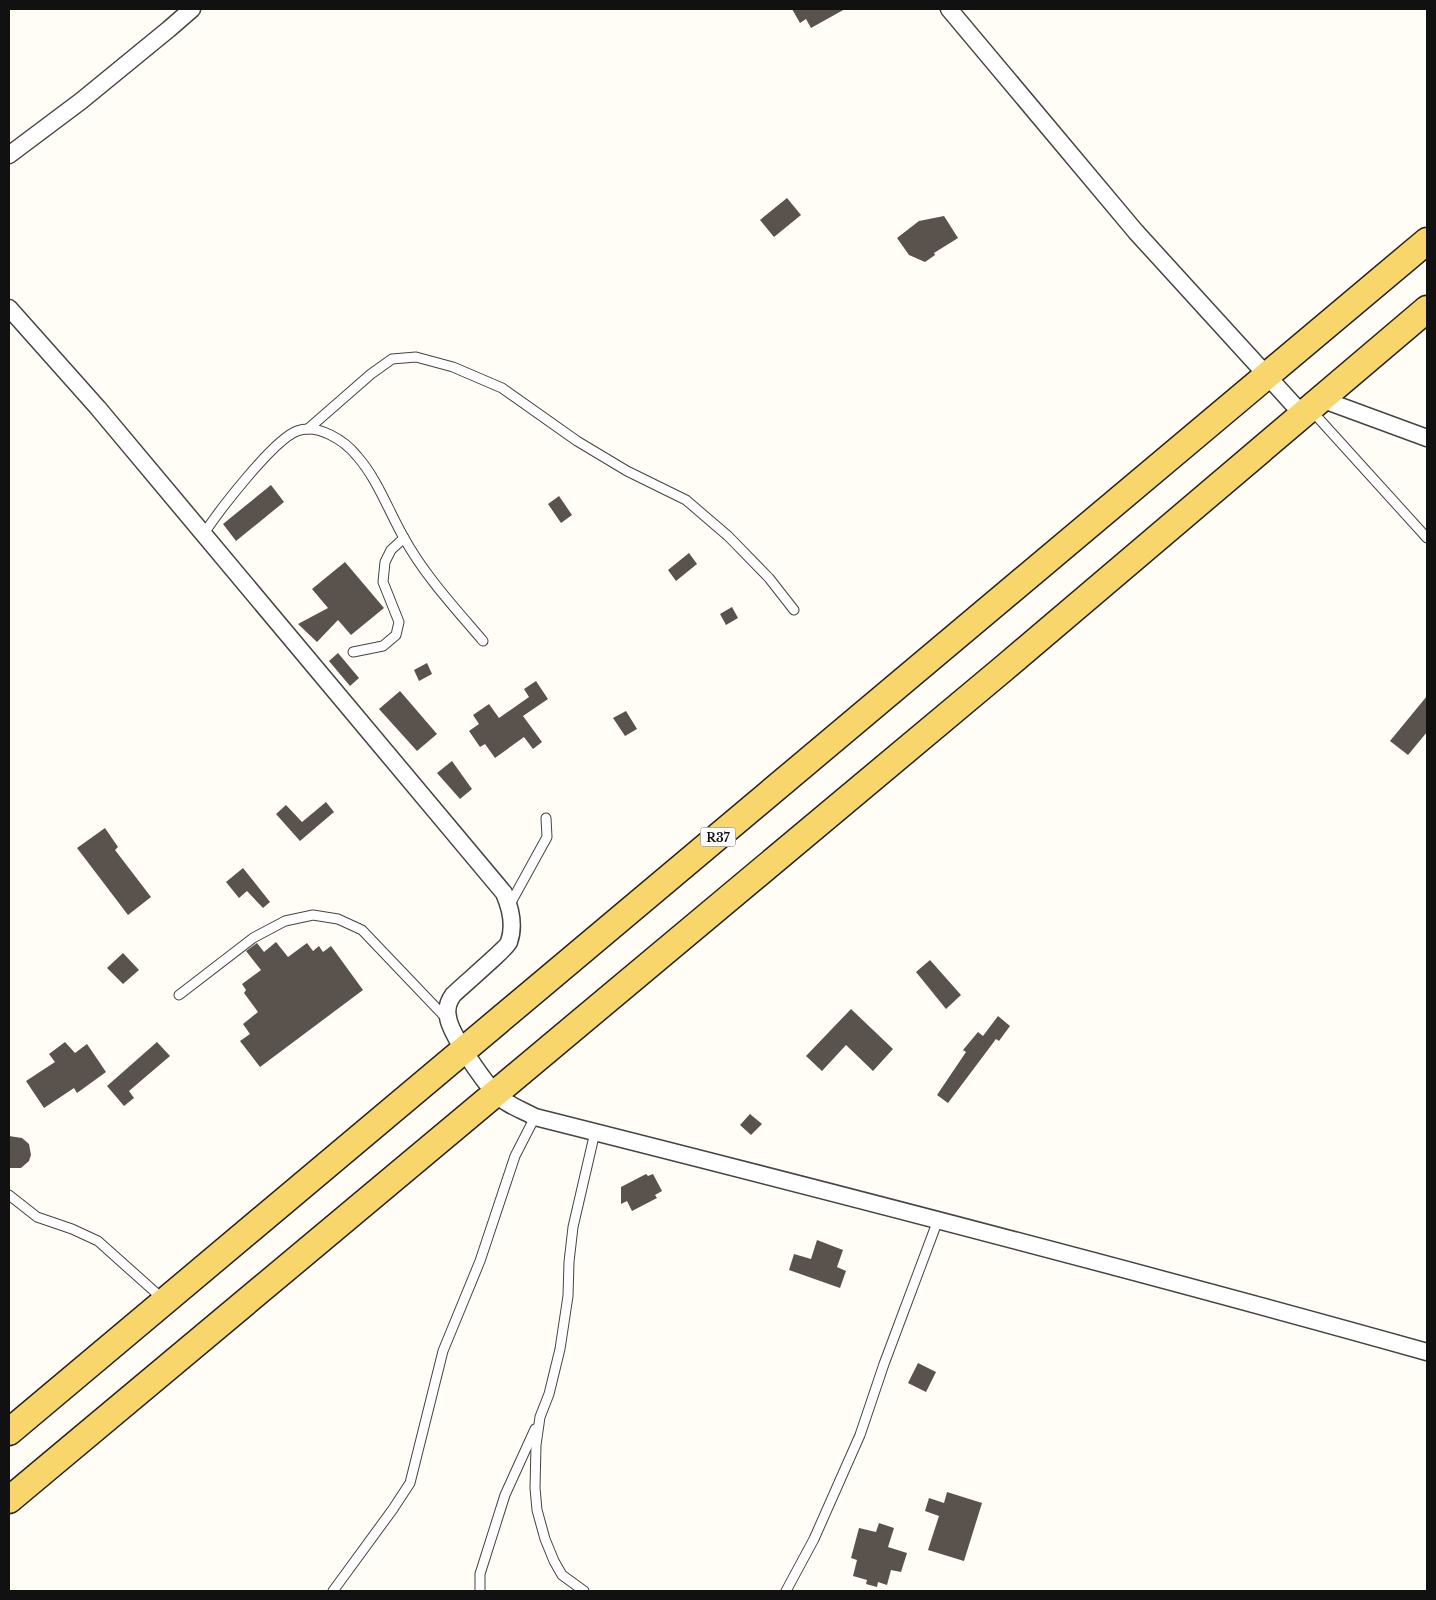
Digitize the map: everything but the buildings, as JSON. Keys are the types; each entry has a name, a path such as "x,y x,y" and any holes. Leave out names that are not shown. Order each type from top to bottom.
{"main road":[{"name":"R37","path":"9,1432 1427,241"},
{"path":"9,1500 1003,670 1427,309"}],"street":[{"path":"9,155 81,100 175,14 192,9"},
{"path":"949,9 1136,232 1268,376 1311,407 1427,438"},
{"path":"9,308 98,408 476,858 504,894 513,922 509,944 452,995 448,1002 448,1019 463,1050 496,1094 535,1117 938,1220 1308,1318 1427,1352"}],"lane":[{"path":"308,429 371,374 392,359 416,357 453,367 502,388 577,441 627,471 686,500 735,543 769,578 794,610"},
{"path":"1311,407 1427,538"},
{"path":"203,535 215,516 266,457 291,435 297,431 308,429 323,432 341,441 357,455 376,482 404,538 423,569 482,641"},
{"path":"353,652 383,646 396,635 399,622 383,582 385,562 391,550 404,538"},
{"path":"509,906 547,837 546,818"},
{"path":"179,995 253,938 285,921 313,915 338,919 362,930 448,1019"},
{"path":"333,1591 410,1483 443,1351 480,1260 515,1156 535,1117"},
{"path":"480,1591 480,1574 505,1494 549,1394 560,1349 568,1296 573,1227 595,1132"},
{"path":"9,1195 37,1217 72,1229 98,1241 165,1301"},
{"path":"786,1591 818,1531 860,1435 884,1364 938,1220"},
{"path":"540,1417 536,1445 535,1488 537,1510 545,1539 562,1574 584,1591"}]}
